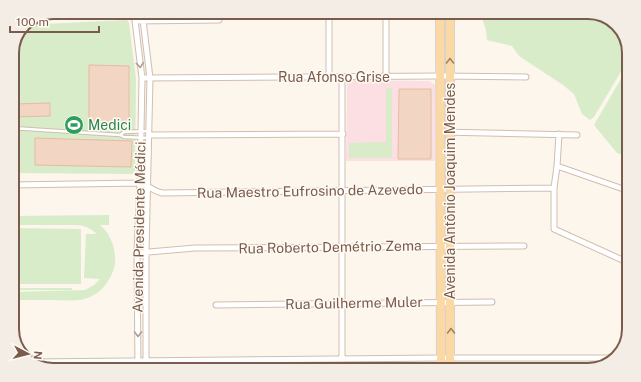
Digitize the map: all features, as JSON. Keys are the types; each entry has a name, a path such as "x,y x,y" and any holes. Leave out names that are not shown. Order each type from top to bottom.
{"main road":[{"name":"Avenida Antônio Joaquim Mendes","path":"440,19 441,363"},
{"name":"Avenida Antônio Joaquim Mendes","path":"450,19 450,363"}],"street":[{"path":"329,19 329,77"},
{"path":"386,19 386,76"},
{"path":"135,21 219,20"},
{"name":"Avenida Presidente Médici","path":"135,21 142,78 137,253 138,362"},
{"name":"Avenida Presidente Médici","path":"144,21 150,78 146,252 146,362"},
{"path":"139,52 147,52"},
{"path":"342,76 343,363"},
{"name":"Rua Afonso Grise","path":"142,78 342,76 526,77"},
{"path":"440,132 577,135"},
{"path":"149,135 343,134"},
{"path":"559,134 558,166 554,188 554,229 622,260"},
{"path":"558,166 622,189"},
{"name":"Rua Maestro Eufrosino de Azevedo","path":"19,186 140,183 148,185 153,191 162,192 554,188"},
{"name":"Rua Roberto Demétrio Zema","path":"137,253 195,248 524,246"},
{"name":"Rua Guilherme Muler","path":"216,305 492,302"},
{"path":"138,304 146,304"},
{"path":"44,362 146,362 343,358 605,358"}],"lane":[{"path":"19,128 120,134 124,132 141,131 149,135"},
{"path":"120,134 124,137 141,138 149,135"}],"shaded area":[{"path":"347,80 429,81 435,85 435,161 346,161"}],"green space":[{"path":"482,19 597,20 612,29 616,34 622,51 622,70 594,117 590,120 582,114 574,94 519,56 512,46 487,40"},
{"name":"Medici","path":"127,20 129,23 136,79 135,171 132,174 19,173 19,51 20,44 26,32 35,24"},
{"path":"622,77 622,155 617,153 594,125"},
{"path":"444,85 446,87 446,121 444,122 443,86"},
{"path":"386,88 392,88 392,158 349,158 349,143 386,142"},
{"path":"109,215 109,225 100,225 110,237 112,242 115,252 115,263 111,277 103,288 86,299 79,300 19,300 19,292 85,290 94,285 100,279 84,278 86,234 97,234 92,230 78,225 19,225 19,216"},
{"path":"19,228 81,229 81,284 19,284"},
{"path":"19,288 72,288 72,290 19,290"}],"building":[{"path":"89,65 129,66 129,123 89,123"},
{"path":"399,89 431,89 431,159 398,159"},
{"path":"50,103 50,116 19,117 19,104"},
{"path":"35,138 132,141 131,167 35,165"}],"place":[{"name":"Medici","path":"74,125"}]}
